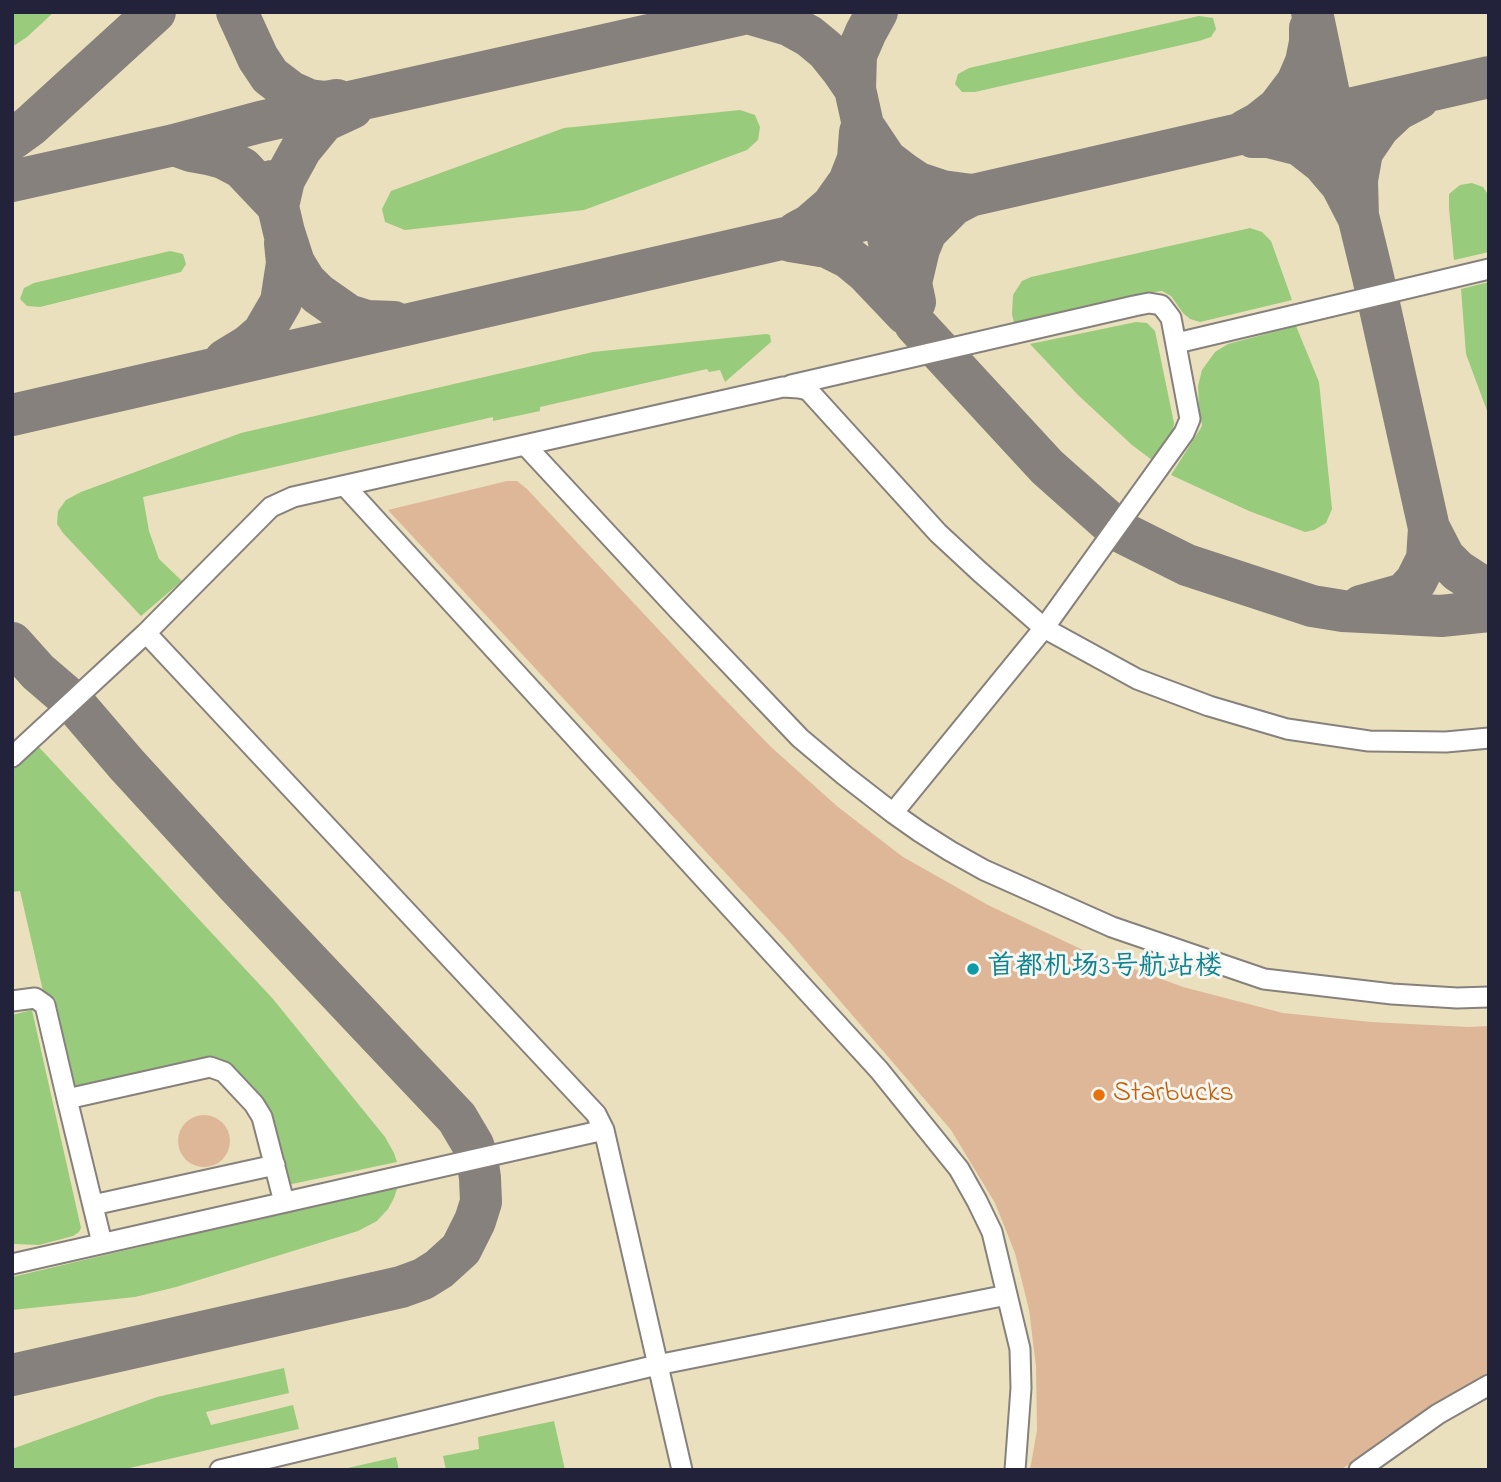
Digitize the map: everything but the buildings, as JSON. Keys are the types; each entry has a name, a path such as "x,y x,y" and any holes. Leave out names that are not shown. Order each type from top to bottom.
{"lane":[{"path":"1177,343 1489,269"},
{"path":"12,757 146,633 271,508 293,497 1149,303 1161,305 1171,318 1177,343 1189,419 1184,433 1044,628 893,813"},
{"path":"783,387 808,390 938,533 1044,628 1137,679 1209,706 1287,729 1369,741 1446,742 1489,738"},
{"path":"526,446 800,738 893,813 984,870 1112,927 1264,979 1392,994 1489,997"},
{"path":"345,486 879,1069 959,1168 992,1232 1020,1349 1019,1429 1014,1470"},
{"path":"146,633 596,1114 604,1130 682,1470"},
{"path":"12,1001 35,998 45,1005 102,1243"},
{"path":"67,1099 210,1067 224,1072 254,1104 262,1117 284,1202"},
{"path":"12,1264 604,1130"},
{"path":"93,1205 275,1165"},
{"path":"220,1470 657,1364 1007,1295"},
{"path":"1359,1470 1438,1414 1489,1385"}],"green space":[{"path":"12,12 54,12 12,47"},
{"path":"1199,16 1213,18 1216,29 1211,37 975,92 962,92 955,84 958,74 969,68"},
{"path":"740,110 755,115 760,127 758,140 747,150 584,210 405,230 385,222 382,209 391,191 564,128"},
{"path":"1472,183 1483,187 1489,196 1489,252 1454,260 1449,194 1460,185"},
{"path":"1250,228 1262,232 1271,241 1292,300 1200,322 1190,319 1171,296 1162,291 1014,323 1013,295 1022,281 1031,277"},
{"path":"170,251 183,254 186,264 181,272 40,307 27,306 20,299 24,288 34,283"},
{"path":"1489,282 1489,416 1466,354 1461,289"},
{"path":"1136,322 1147,323 1155,331 1174,423 1173,431 1152,460 1078,395 1030,344"},
{"path":"1296,326 1319,382 1332,509 1326,523 1305,532 1249,511 1171,475 1202,426 1198,386 1202,370 1215,352 1228,344"},
{"path":"770,335 771,342 725,382 720,370 709,372 707,369 540,407 540,411 493,421 493,417 143,497 149,531 159,559 182,581 141,616 57,524 58,511 66,500 81,492 241,433 593,352"},
{"path":"37,745 273,999 385,1137 397,1162 287,1185 263,1113 211,1059 66,1091 20,891 12,892 12,769"},
{"path":"32,1010 81,1228 73,1236 39,1245 12,1243 12,1015"},
{"path":"398,1186 388,1209 377,1221 358,1231 135,1297 12,1310 12,1277"},
{"path":"284,1368 289,1393 206,1412 211,1425 293,1405 299,1429 121,1470 12,1470 12,1449 157,1397"},
{"path":"554,1421 565,1470 446,1470 443,1456 479,1449 478,1437"},
{"path":"396,1457 399,1470 339,1470"}],"taxiway":[{"path":"12,139 30,126 155,12"},
{"path":"237,12 258,58 270,76 291,92 309,100 337,100"},
{"path":"12,181 174,145 260,122 752,12"},
{"path":"877,12 856,55 855,89 899,287 915,324 1047,467 1119,531 1187,565 1312,606 1343,611 1441,616 1489,611"},
{"path":"1312,12 1429,528 1427,559 1416,581 1404,594 1361,606"},
{"path":"748,13 789,25 809,36 826,50 855,89"},
{"path":"1246,130 1278,108 1297,83 1306,62 1310,28"},
{"path":"12,415 1489,77"},
{"path":"1253,137 1268,137 1300,145 1323,163 1341,184 1358,217 1357,180 1362,152 1379,127 1397,110 1418,99"},
{"path":"174,145 223,158 242,168 278,206 284,180 301,149 324,121 352,108"},
{"path":"866,130 886,160 918,183 942,191 972,195 953,205 926,232 911,283 915,302"},
{"path":"797,232 810,225 832,206 849,182 858,159 860,132"},
{"path":"272,181 294,263 305,281 318,294 348,315 367,321 394,322"},
{"path":"790,241 827,247 849,258 906,314"},
{"path":"225,360 263,333 281,302 287,263 285,243"},
{"path":"1429,528 1444,557 1458,571 1489,591"},
{"path":"12,643 38,672 73,702 236,884 457,1118 477,1157 481,1202 461,1249 423,1279 401,1287 12,1375"}],"place":[{"name":"首都机场3号航站楼","path":"973,969"},
{"name":"Starbucks","path":"1099,1095"}]}
